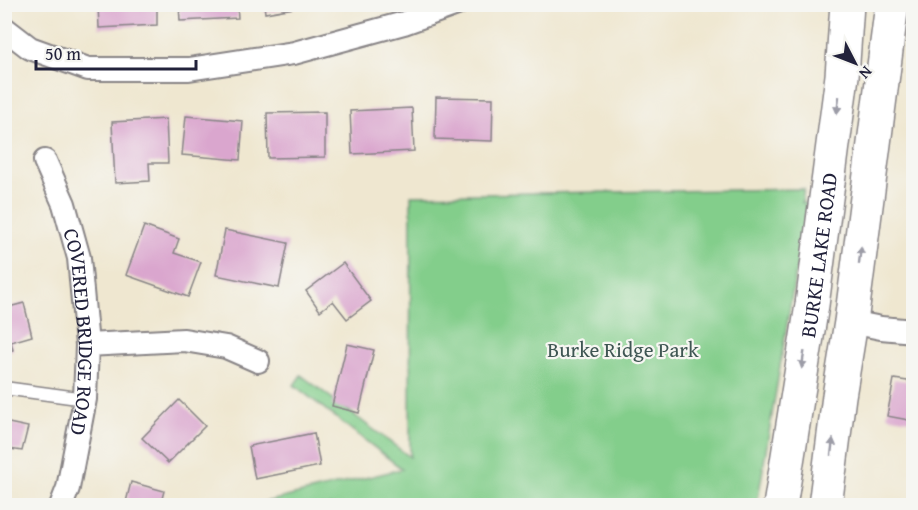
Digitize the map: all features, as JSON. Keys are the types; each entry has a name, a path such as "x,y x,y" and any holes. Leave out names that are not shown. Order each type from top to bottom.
{"main road":[{"name":"BURKE LAKE ROAD","path":"780,506 812,305 842,76 847,4"},
{"name":"BURKE LAKE ROAD","path":"825,506 892,4"}],"street":[{"path":"4,28 30,48 88,69 189,69 294,53 404,23 457,4"},
{"name":"COVERED BRIDGE ROAD","path":"45,161 64,204 79,258 87,345 85,399 68,488 62,506"},
{"path":"851,322 914,331"},
{"path":"87,345 184,340 226,347 258,361"}],"lane":[{"path":"4,388 85,399"}],"green space":[{"name":"Burke Ridge Park","path":"804,189 802,203 807,204 757,505 249,506 402,469 294,385 301,375 410,457 411,195"}],"building":[{"path":"98,4 157,4 157,25 99,28"},
{"path":"179,4 237,4 238,18 180,21"},
{"path":"264,4 305,4 305,6 265,13"},
{"path":"436,97 493,98 492,141 435,139"},
{"path":"412,108 414,151 352,154 350,111"},
{"path":"325,112 325,157 268,158 267,113"},
{"path":"186,116 243,121 240,160 182,155"},
{"path":"166,119 168,163 149,163 150,181 115,183 112,122"},
{"path":"144,226 179,239 174,253 201,262 188,297 126,275"},
{"path":"225,230 288,243 279,288 216,275"},
{"path":"343,263 371,301 347,319 333,301 320,311 306,291"},
{"path":"24,303 32,336 11,342 13,350 5,352 5,308"},
{"path":"347,344 374,350 359,413 332,406"},
{"path":"894,379 914,382 914,421 887,416"},
{"path":"179,400 205,426 168,463 142,438"},
{"path":"4,422 28,427 22,451 10,449 6,469"},
{"path":"314,433 320,466 255,479 249,446"},
{"path":"131,482 164,491 160,506 125,506"}]}
